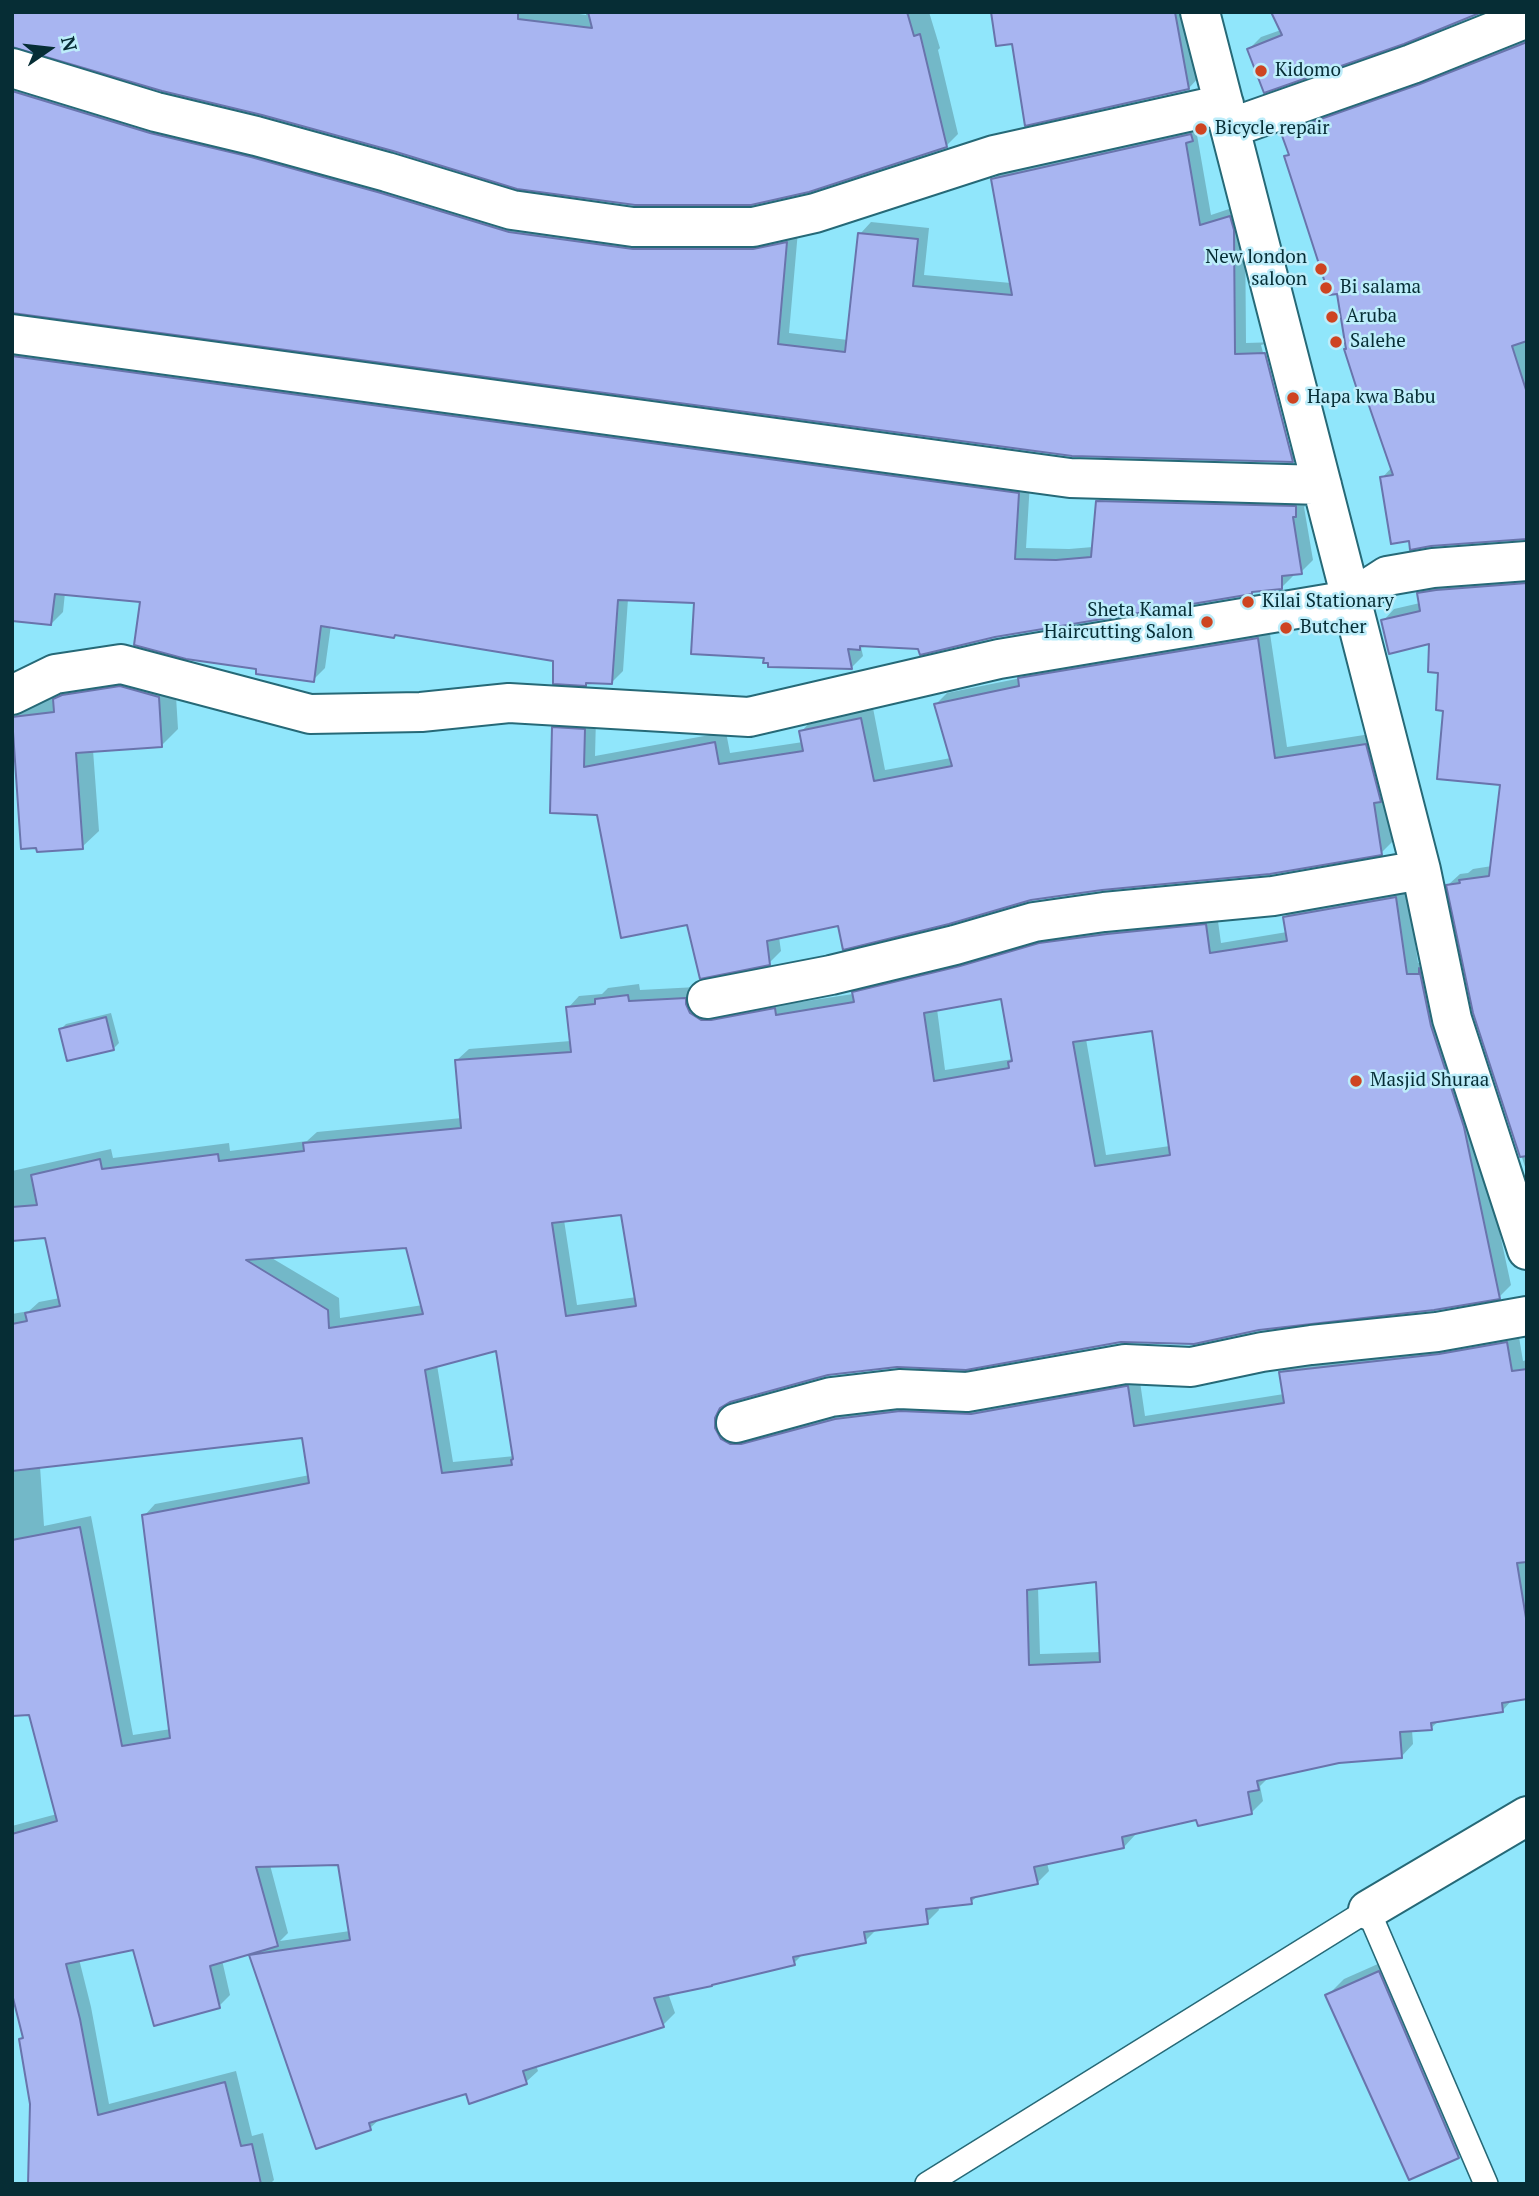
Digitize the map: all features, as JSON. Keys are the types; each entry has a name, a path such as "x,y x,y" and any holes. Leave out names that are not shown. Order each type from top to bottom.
{"street":[{"path":"1200,12 1421,870 1452,1019 1527,1250"},
{"path":"12,68 156,112 361,164 512,210 633,227 753,227 815,213 994,155 1227,116 1412,64 1527,18"},
{"path":"12,334 1070,478 1322,485"},
{"path":"12,695 55,674 121,664 310,714 421,712 509,703 749,717 999,659 1350,600 1387,576 1433,568 1527,561"},
{"path":"706,999 831,975 955,945 1034,922 1104,912 1273,896 1421,870"},
{"path":"736,1423 831,1397 899,1389 967,1392 1125,1364 1191,1367 1286,1348 1437,1332 1527,1316"},
{"path":"1368,1910 1527,1816"}],"lane":[{"path":"927,2184 1368,1910 1486,2184"}],"building":[{"path":"12,12 518,12 518,19 592,28 588,12 907,12 914,36 920,34 947,147 809,192 751,205 635,205 517,189 393,151 162,91 12,47"},
{"path":"991,12 1175,12 1189,89 1025,126 1012,44 996,46"},
{"path":"1271,12 1482,12 1404,44 1264,93 1247,49 1282,35"},
{"path":"1527,42 1527,341 1512,346 1527,393 1527,539 1410,550 1409,541 1391,544 1380,477 1393,475 1367,400 1361,402 1344,349 1337,294 1329,295 1284,156 1289,155 1281,133 1420,84"},
{"path":"12,91 150,133 251,157 509,232 633,249 753,249 787,242 778,344 845,352 858,233 918,239 913,286 1012,295 991,179 1191,134 1193,141 1186,143 1200,225 1230,216 1234,230 1235,354 1265,353 1293,462 1072,456 12,313"},
{"path":"12,356 1019,493 1015,559 1091,557 1096,501 1296,506 1296,517 1293,517 1302,574 1282,576 1282,589 995,637 920,655 918,649 860,646 860,650 848,649 852,669 768,667 768,663 763,663 764,658 691,654 694,603 618,600 612,684 553,684 553,661 395,635 394,638 321,626 314,682 256,674 256,669 186,659 134,645 140,602 55,594 51,625 12,621"},
{"path":"1527,583 1527,1156 1520,1157 1473,1013 1446,885 1460,883 1459,880 1489,876 1500,785 1437,779 1443,711 1436,710 1438,673 1428,672 1429,644 1389,654 1381,620 1420,611 1417,593"},
{"path":"1258,638 1275,758 1366,744 1381,802 1374,803 1382,855 1270,874 1102,890 1031,900 949,924 843,950 838,926 767,941 770,965 700,979 687,925 621,938 597,815 550,813 552,727 585,729 584,767 715,742 719,764 803,751 799,731 861,718 874,781 952,766 934,704 1019,686 1018,678"},
{"path":"120,686 159,697 162,747 76,753 83,849 37,852 36,848 21,849 12,717 54,712 53,699 62,695"},
{"path":"1396,897 1407,974 1419,974 1419,968 1431,1026 1464,1127 1500,1299 1434,1310 1259,1330 1194,1344 1121,1342 966,1370 897,1367 828,1375 730,1402 720,1408 715,1418 715,1428 721,1439 730,1444 741,1444 835,1419 900,1411 971,1414 1126,1386 1134,1426 1284,1403 1279,1372 1439,1354 1507,1342 1512,1371 1527,1369 1527,1562 1517,1563 1527,1624 1527,1699 1502,1703 1503,1712 1431,1723 1432,1730 1400,1732 1402,1758 1339,1763 1257,1781 1259,1790 1248,1792 1252,1814 1198,1826 1196,1820 1122,1837 1124,1848 1034,1867 1038,1884 971,1898 972,1904 926,1909 928,1924 864,1932 866,1943 793,1957 795,1965 654,1998 664,2027 523,2071 527,2084 469,2104 466,2094 369,2123 371,2130 316,2149 249,1955 350,1940 338,1865 256,1867 278,1946 210,1966 220,2008 154,2026 133,1950 66,1964 80,2019 98,2115 225,2082 241,2146 252,2144 261,2184 28,2184 30,2104 19,2039 23,2038 12,1994 12,1834 57,1821 29,1715 12,1716 12,1540 80,1527 122,1746 170,1738 142,1515 309,1483 302,1438 12,1471 12,1324 27,1321 25,1313 60,1306 45,1238 12,1241 12,1207 37,1205 31,1175 100,1159 102,1169 218,1154 219,1161 304,1151 303,1143 461,1128 455,1060 571,1052 566,1007 595,1004 595,999 628,995 629,1001 686,998 690,1013 701,1020 775,1008 776,1015 854,1002 852,992 960,966 1039,943 1206,924 1210,953 1287,941 1283,917","holes":["1001,999 1012,1061 1008,1062 1009,1068 934,1081 924,1013","1152,1031 1170,1155 1095,1166 1073,1042","621,1215 636,1306 566,1316 552,1223","406,1248 423,1314 329,1328 328,1310 246,1260","496,1351 512,1465 442,1473 425,1370","1096,1582 1100,1662 1029,1665 1027,1590"]},
{"path":"106,1017 114,1050 67,1061 59,1029"},
{"path":"1379,1971 1459,2158 1409,2180 1325,1995"}],"place":[{"name":"Kidomo","path":"1261,71"},
{"name":"Bicycle repair","path":"1201,129"},
{"name":"New london saloon","path":"1321,269"},
{"name":"Bi salama","path":"1326,288"},
{"name":"Aruba","path":"1332,317"},
{"name":"Salehe","path":"1336,342"},
{"name":"Hapa kwa Babu","path":"1293,398"},
{"name":"Kilai Stationary","path":"1248,602"},
{"name":"Sheta Kamal Haircutting Salon","path":"1207,622"},
{"name":"Butcher","path":"1286,628"},
{"name":"Masjid Shuraa","path":"1356,1081"}]}
